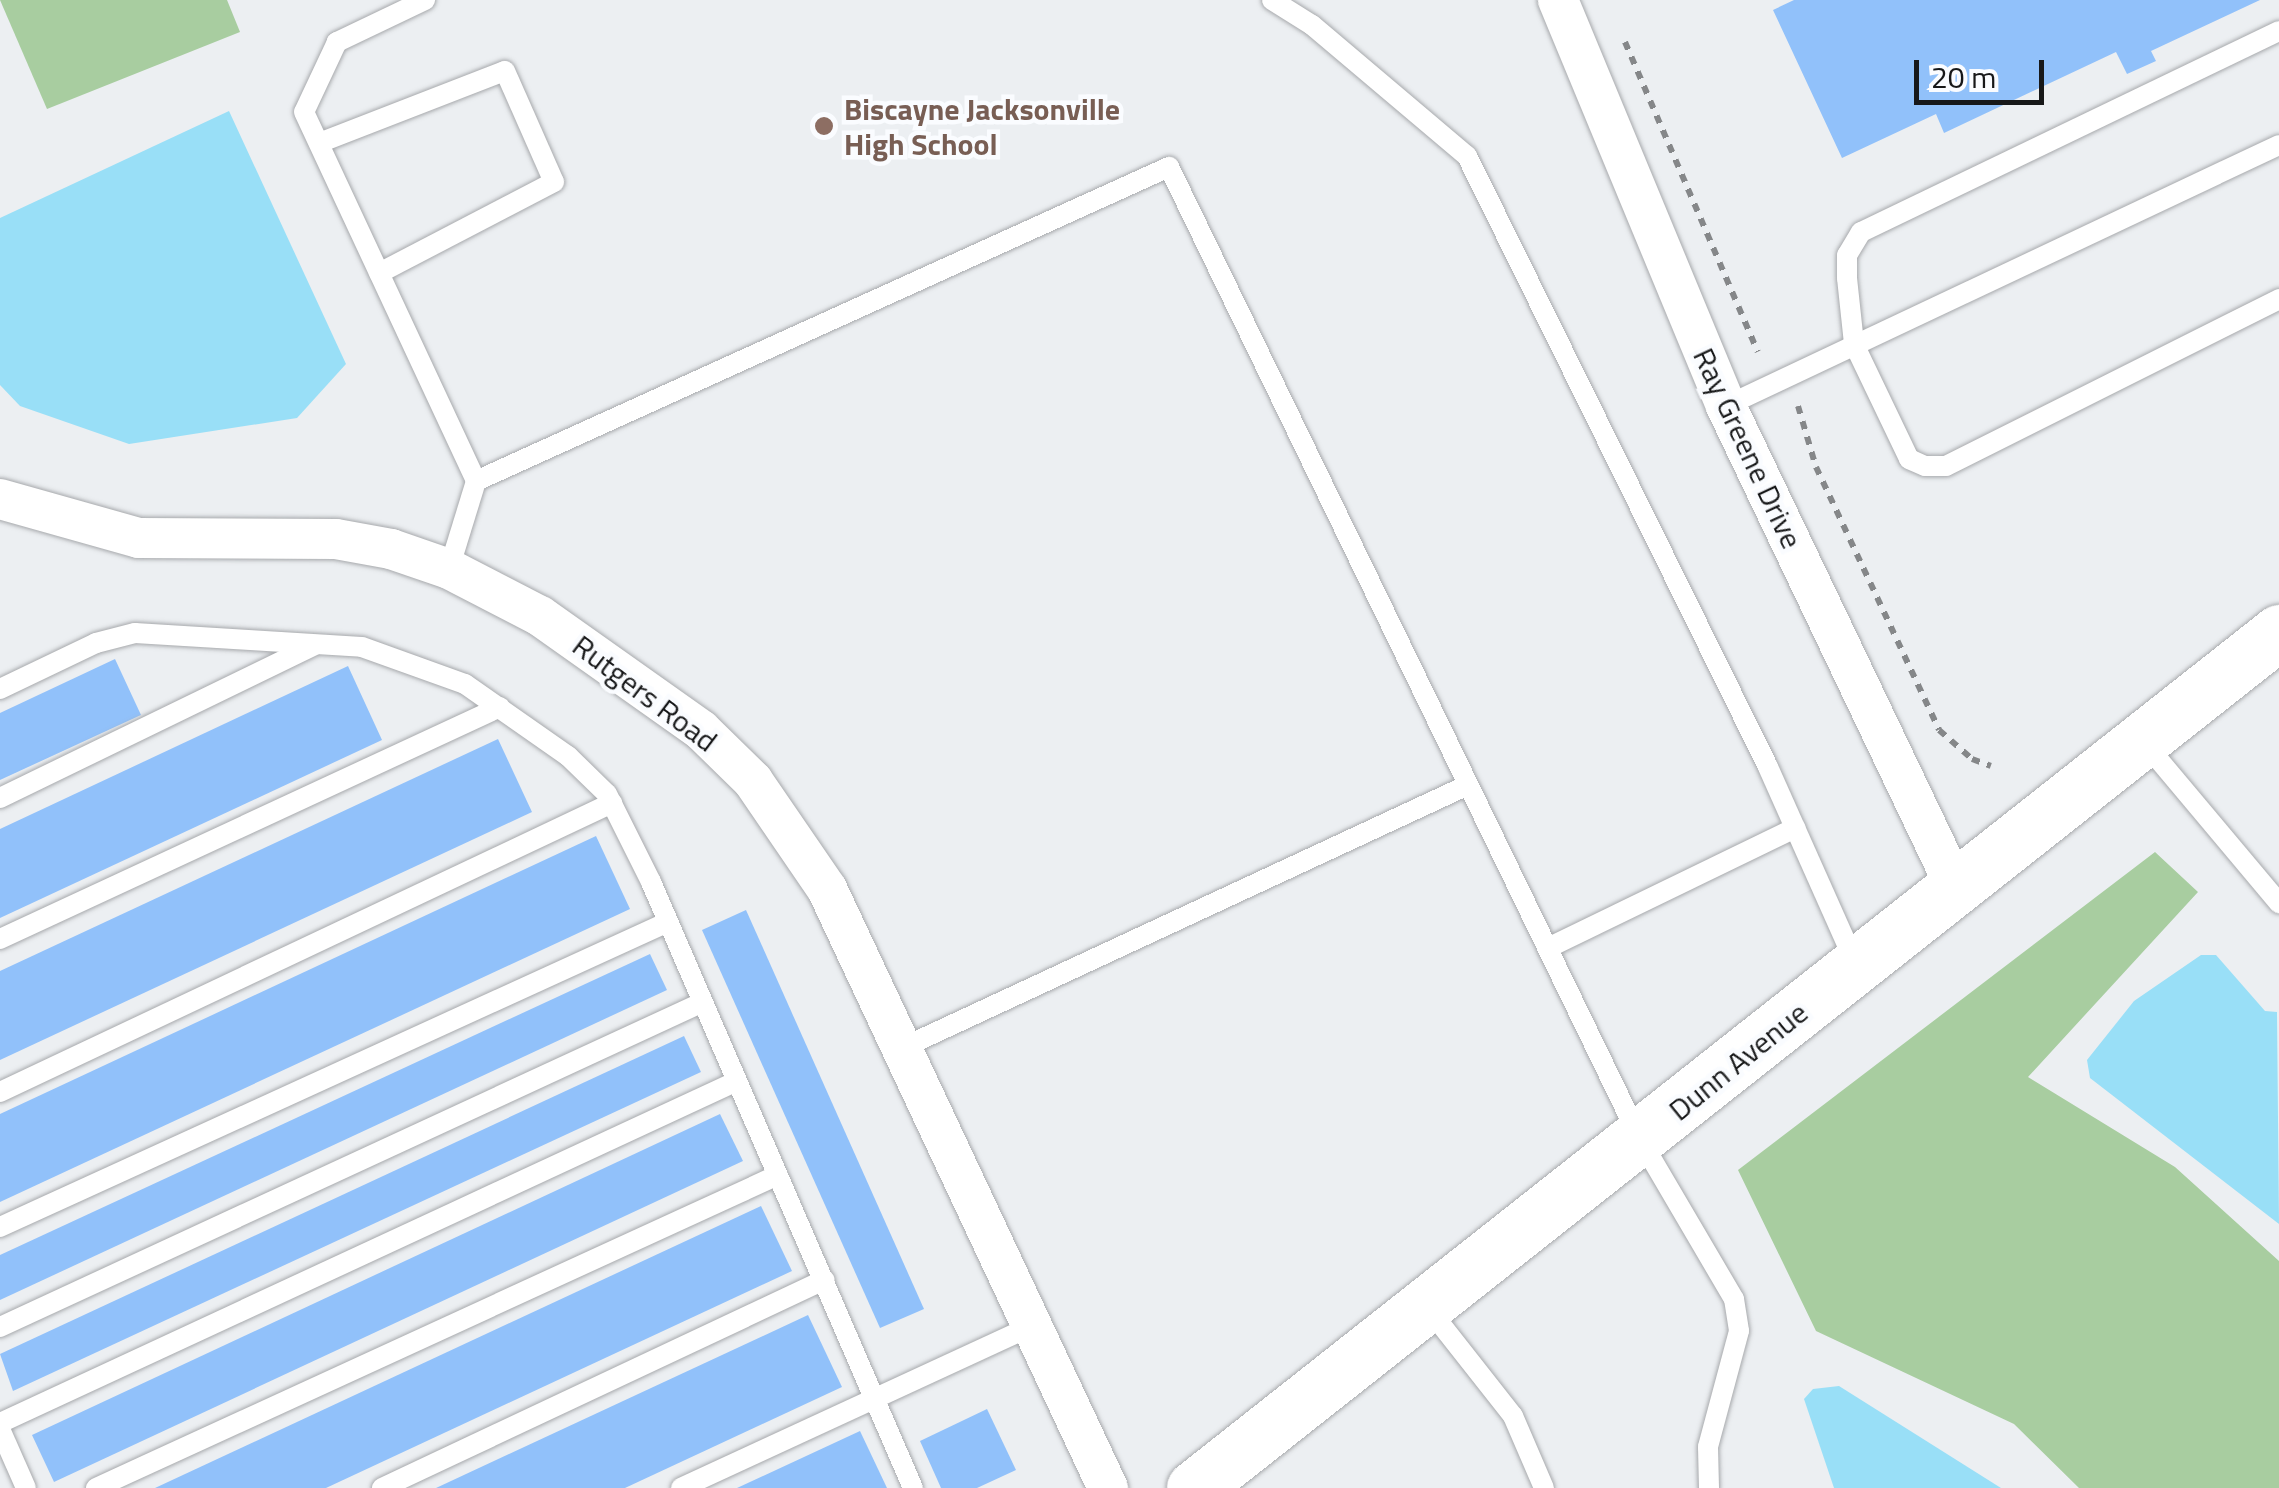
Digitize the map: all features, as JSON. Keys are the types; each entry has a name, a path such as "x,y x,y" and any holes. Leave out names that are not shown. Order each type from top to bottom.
{"main road":[{"name":"Dunn Avenue","path":"1194,1488 1428,1308 2279,632"}],"street":[{"name":"Ray Greene Drive","path":"1558,0 1726,406 1956,888"},
{"name":"Rutgers Road","path":"0,499 139,538 336,539 449,569 556,627 701,730 753,781 827,889 1108,1488"}],"lane":[{"path":"426,0 337,42 304,112 476,482 449,569"},
{"path":"1272,0 1312,25 1467,156 1795,828 1857,966"},
{"path":"2279,30 1861,232 1848,254 1854,344 1909,459 1946,466 2279,300"},
{"path":"319,143 504,71 554,182 380,273"},
{"path":"1726,406 2279,146"},
{"path":"476,482 1170,167 1640,1139 1734,1299 1739,1331 1708,1448 1709,1488"},
{"path":"0,689 96,643 135,633 362,647 417,663 500,707 568,756 612,804 668,922 913,1488"},
{"path":"0,798 317,644"},
{"path":"0,939 500,707"},
{"path":"2142,740 2279,903"},
{"path":"900,1049 1468,784"},
{"path":"0,1092 612,804"},
{"path":"1548,948 1795,828"},
{"path":"0,1227 668,922"},
{"path":"0,1327 703,1002"},
{"path":"26,1488 0,1426 738,1080"},
{"path":"96,1488 778,1174"},
{"path":"382,1488 825,1280"},
{"path":"1428,1308 1513,1416 1544,1488"},
{"path":"680,1488 1033,1325"}],"path":[{"path":"1619,28 1758,352"},
{"path":"1798,405 1816,467 1939,730 1972,759 1991,766"}],"green space":[{"path":"0,0 227,0 240,32 47,109"},
{"path":"2155,852 2198,892 2028,1077 2175,1167 2279,1261 2279,1488 2079,1488 2014,1424 1816,1331 1738,1170"}],"water":[{"path":"229,111 346,364 297,418 129,444 20,406 0,385 0,218"},
{"path":"2201,955 2216,955 2265,1011 2277,1012 2279,1224 2090,1078 2087,1060 2134,1001"},
{"path":"1839,1386 2001,1488 1834,1488 1804,1399 1813,1389"}],"building":[{"path":"1794,0 2260,0 2151,51 2156,61 2127,74 2116,52 1944,133 1936,114 1842,158 1773,10"},
{"path":"115,659 141,715 0,780 0,713"},
{"path":"348,666 382,740 0,918 0,829"},
{"path":"498,739 532,812 0,1060 0,971"},
{"path":"596,836 630,909 0,1202 0,1114"},
{"path":"746,910 924,1309 880,1328 702,930"},
{"path":"650,954 667,990 0,1300 0,1255"},
{"path":"684,1036 701,1072 13,1391 0,1354"},
{"path":"720,1114 743,1161 54,1482 32,1435"},
{"path":"761,1206 792,1271 326,1488 155,1488"},
{"path":"808,1315 842,1387 625,1488 436,1488"},
{"path":"987,1409 1016,1470 977,1488 941,1488 920,1441"},
{"path":"860,1431 887,1488 737,1488"}],"place":[{"name":"Biscayne Jacksonville High School","path":"824,126"}]}
